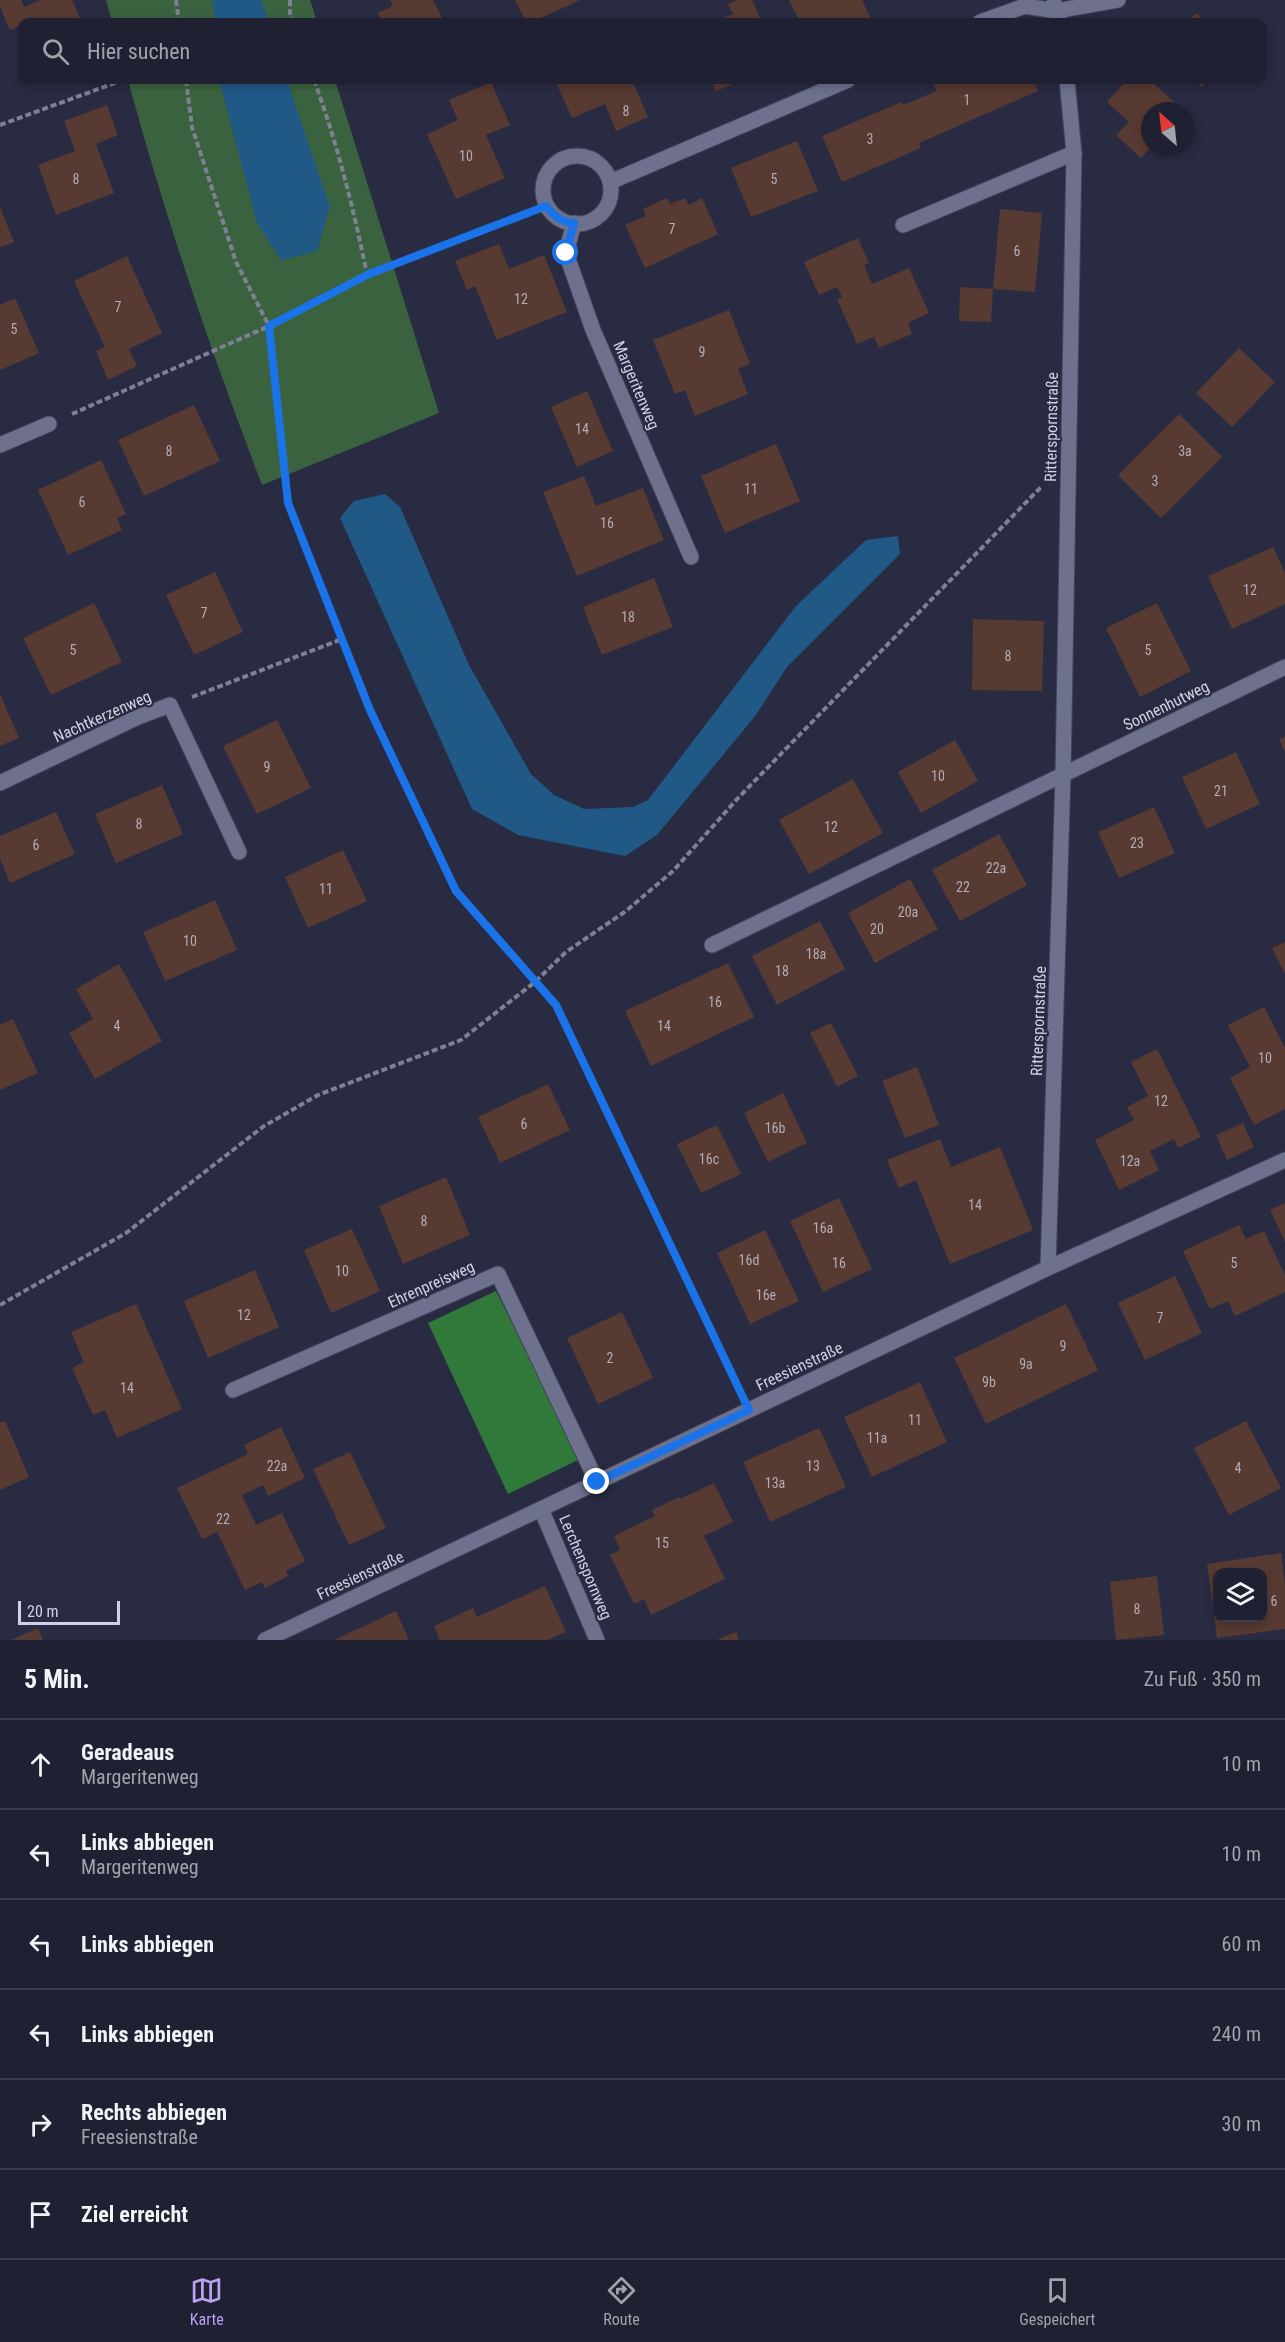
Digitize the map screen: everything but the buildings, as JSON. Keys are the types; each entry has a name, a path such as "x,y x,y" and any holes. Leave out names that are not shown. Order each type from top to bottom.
{"street":[{"path":"991,18 1025,6 1057,11 1118,0"},
{"path":"610,182 839,84"},
{"name":"Ritterspornstraße","path":"1048,1268 1063,775 1069,459 1074,153 1068,84"},
{"path":"903,225 1074,153"},
{"path":"570,157 583,157 595,161 606,173 610,182 609,201 600,216 584,224 566,223 546,206 543,190 547,175 557,163 570,157"},
{"name":"Margeritenweg","path":"574,223 566,253 593,330 691,557"},
{"path":"0,445 49,424"},
{"name":"Sonnenhutweg","path":"1063,775 1285,667"},
{"name":"Nachtkerzenweg","path":"0,783 138,717 170,705 238,852"},
{"path":"712,945 1063,775"},
{"name":"Freesienstraße","path":"265,1640 1048,1268 1285,1160"},
{"name":"Ehrenpreisweg","path":"233,1390 498,1274 597,1482"},
{"name":"Lerchenspornweg","path":"541,1509 597,1640"}],"path":[{"path":"176,0 178,18"},
{"path":"290,0 292,18"},
{"path":"0,125 112,84"},
{"path":"187,84 192,127 236,262 269,326 288,503 370,710 456,891 556,1005 749,1410"},
{"path":"315,84 334,134 369,274"},
{"path":"49,424 269,326 369,274 546,206"},
{"path":"0,1305 126,1233 264,1126 318,1095 461,1040 536,982 566,952 626,911 673,871 739,796 1069,459"},
{"path":"170,705 342,639"}],"green space":[{"path":"106,0 310,0 316,18 111,18"},
{"path":"129,84 336,84 439,413 262,485 190,284 157,182"},
{"path":"496,1291 580,1459 508,1494 428,1323"}],"water":[{"path":"212,0 261,0 268,18 215,18"},
{"path":"220,84 288,84 330,207 317,251 281,260 257,223"},
{"path":"385,494 400,507 469,665 531,774 554,795 584,809 633,807 648,800 796,606 866,540 898,536 900,554 787,667 756,715 657,835 625,856 518,835 472,809 340,518 354,501"}],"route":[{"path":"566,253 574,223 566,223 546,206 416,258 369,274 269,326 288,503 370,710 456,891 556,1005 749,1410 597,1482"}]}
